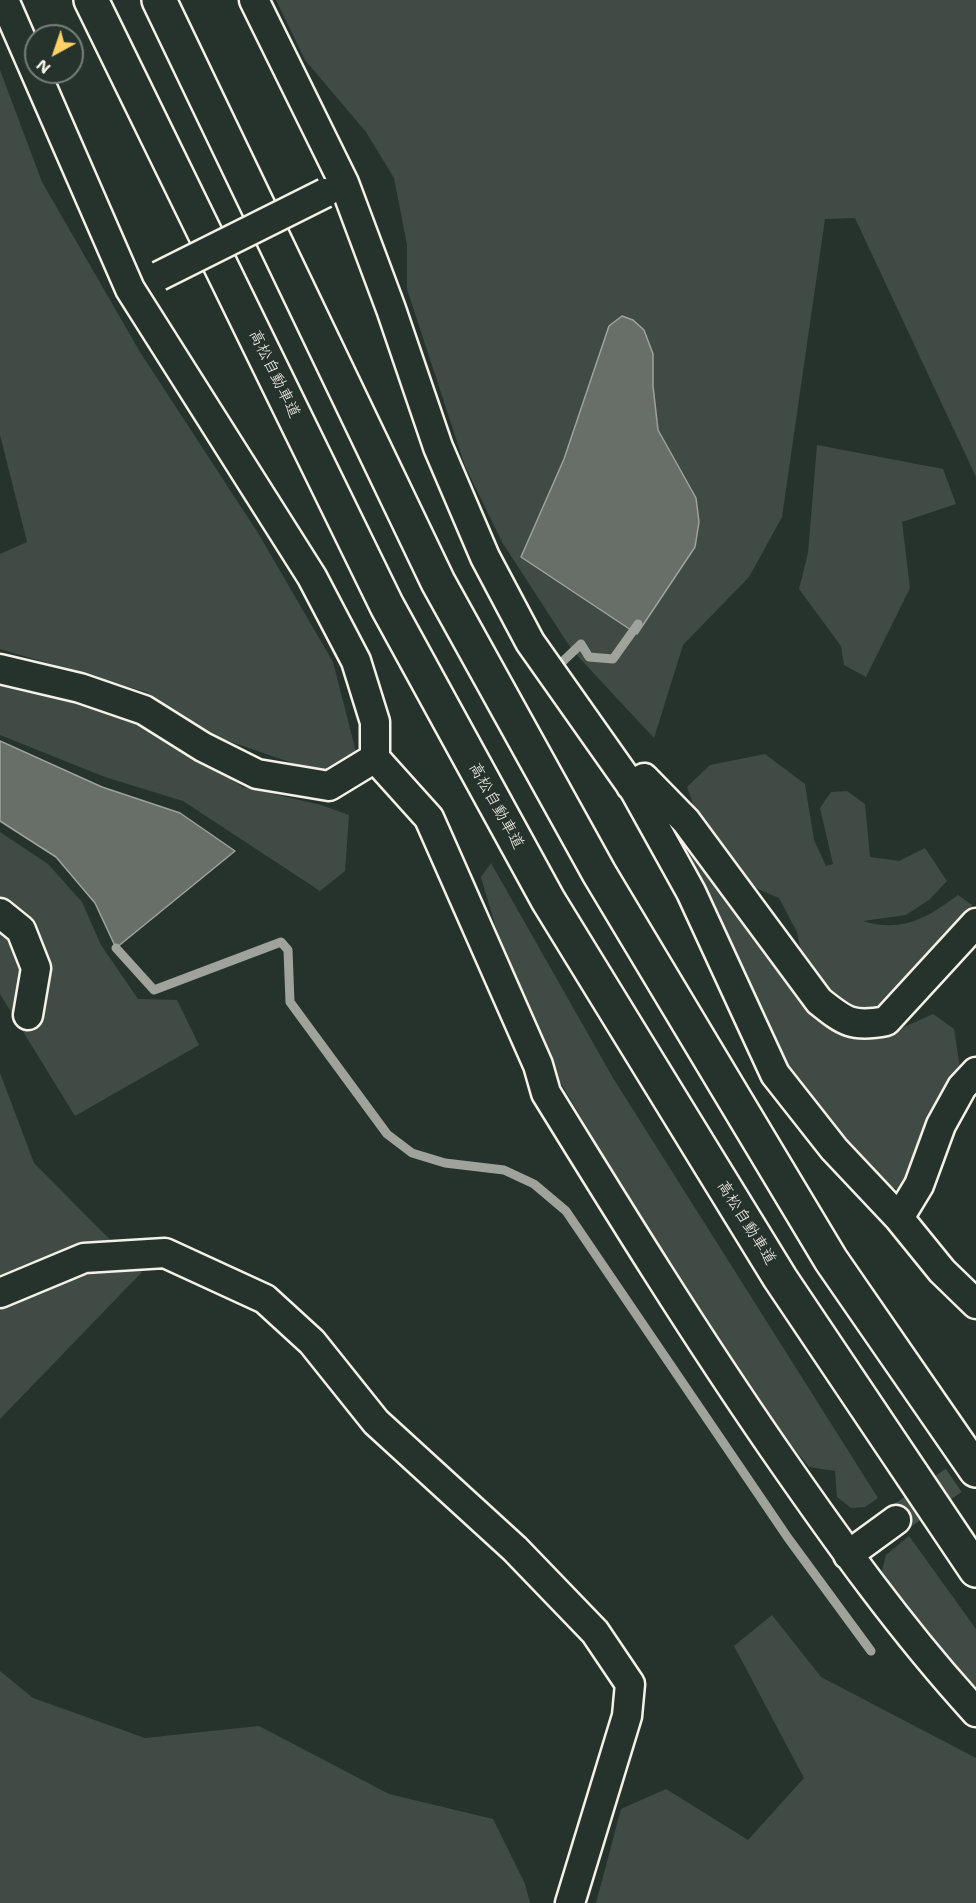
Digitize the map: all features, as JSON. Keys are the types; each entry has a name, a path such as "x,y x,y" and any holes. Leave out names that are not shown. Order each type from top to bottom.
{"highway":[{"name":"高松自動車道","path":"91,0 387,606 548,900 780,1278 976,1570"},
{"path":"159,0 438,582 598,873 831,1260 976,1470"}],"street":[{"path":"4,0 130,289 312,576 356,661 375,722 375,758 429,818 538,1065 546,1093 708,1353 848,1555 931,1663 976,1712"},
{"path":"254,0 334,188 391,309 438,447 486,557 530,642 631,786 691,891 775,1074 834,1149 899,1218 942,1271 976,1304"},
{"path":"130,289 334,188"},
{"path":"0,669 80,688 144,710 203,747 257,774 330,786 375,758"},
{"path":"631,786 644,778 686,821 819,1001 842,1019 867,1025 886,1021 976,923"},
{"path":"0,914 21,930 36,968 28,1015"},
{"path":"899,1218 918,1185 941,1125 963,1086 976,1072"},
{"path":"0,1293 84,1258 165,1253 265,1299 312,1342 376,1422 515,1550 594,1632 630,1684 627,1716 570,1903"},
{"path":"848,1555 896,1520"}],"shaded area":[{"path":"276,0 976,0 976,477 855,218 825,219 782,517 749,577 683,645 654,738 572,650 502,542 465,466 407,289 407,245 394,178 366,132 305,60","holes":["644,330 653,354 653,386 658,430 696,498 699,522 695,547 521,557 564,459"]},
{"path":"0,70 42,182 140,352 258,533 333,662 356,752 326,771 304,767 208,734 146,692 0,649 0,554 27,542 0,435"},
{"path":"622,316 633,320 644,330 653,354 653,386 658,430 696,498 699,522 695,547 637,634 521,557 564,459 609,326"},
{"path":"817,445 943,469 956,504 902,522 910,588 866,677 844,665 841,646 799,589 808,553"},
{"path":"0,680 131,716 174,740 243,787 321,805 349,815 345,871 320,891 183,801 105,777 0,735"},
{"path":"0,741 102,787 180,813 235,851 116,948 95,903 56,857 0,821"},
{"path":"765,754 805,784 814,840 826,866 833,864 820,808 831,792 847,791 865,804 870,857 899,861 925,848 947,881 929,900 906,915 863,921 890,925 914,921 958,895 972,905 967,919 894,1001 872,1010 837,1005 804,966 797,932 779,898 751,886 697,815 687,787 710,765"},
{"path":"661,813 711,868 789,984 829,1026 854,1039 893,1032 933,1014 954,1029 960,1068 939,1102 904,1192 878,1181 826,1122 777,1054 750,982"},
{"path":"0,832 48,864 82,902 101,945 138,999 177,1000 199,1045 75,1116 0,994"},
{"path":"491,863 613,1078 878,1498 865,1507 851,1508 837,1497 835,1471 809,1467 782,1434 708,1324 553,1070 496,928 481,877"},
{"path":"0,1073 34,1163 142,1272 0,1419"},
{"path":"909,1536 976,1629 976,1695 880,1579 886,1555"},
{"path":"772,1615 821,1677 976,1758 976,1903 596,1903 621,1809 666,1789 748,1840 804,1778 734,1646"},
{"path":"0,1671 33,1698 145,1738 259,1726 389,1794 493,1819 525,1884 530,1903 0,1903"}],"waterway":[{"path":"560,664 581,644 589,657 613,659 638,624"},
{"path":"116,948 154,990 281,942 288,950 290,1002 387,1134 412,1153 445,1163 504,1170 534,1184 566,1211 788,1538 871,1651"}],"tunnel":[{"path":"896,1520 976,1465"}]}
